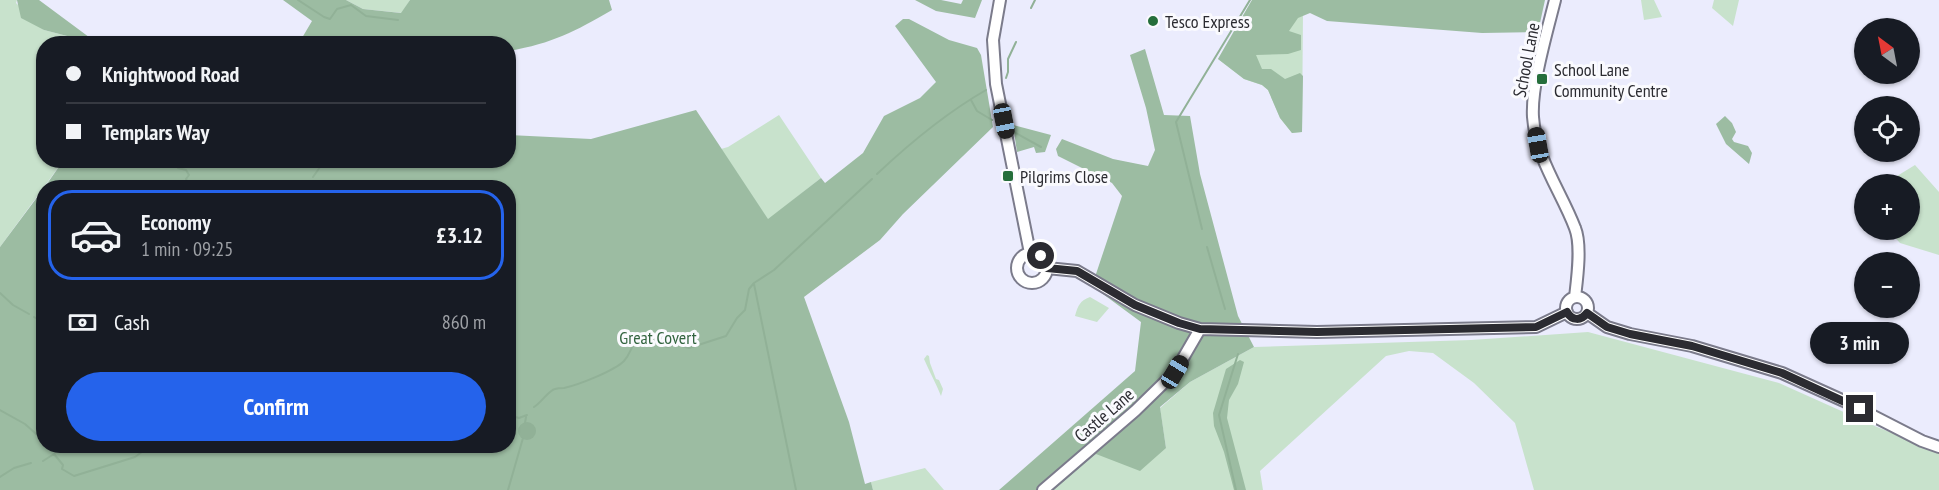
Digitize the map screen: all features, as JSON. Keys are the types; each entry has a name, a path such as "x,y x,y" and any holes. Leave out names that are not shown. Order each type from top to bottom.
{"street":[{"path":"999,0 993,40 996,84 1030,253"},
{"name":"School Lane","path":"1556,0 1535,90 1533,116 1543,159 1576,230 1578,273 1575,297"},
{"path":"1030,253 1041,256 1047,268 1038,281 1025,281 1019,276 1017,267 1023,256 1030,253"},
{"path":"1047,268 1077,271 1135,305 1200,329 1317,332 1536,327 1567,312"},
{"path":"1575,297 1585,300 1588,306 1587,313 1581,318 1576,319 1569,316 1567,312 1567,303 1575,297"},
{"path":"1587,313 1607,327 1630,334 1692,346 1782,373 1844,401 1922,441 1939,447"},
{"name":"Castle Lane","path":"1042,490 1135,411 1175,372 1200,329"}],"shaded area":[{"path":"0,0 17,0 16,3 44,30 67,36 36,36 36,168 58,168 49,180 36,180 36,198 0,247"},
{"path":"346,0 410,0 402,13 363,9"},
{"path":"1252,0 1303,11 1302,132 1292,133 1280,118 1268,90 1262,85 1244,79 1218,59"},
{"path":"1641,0 1654,0 1662,17 1644,20"},
{"path":"1714,0 1739,0 1733,26 1712,8"},
{"path":"779,115 821,178 768,220 721,149 728,147"},
{"path":"1915,165 1939,192 1939,255 1900,243 1897,240 1920,240 1920,174 1900,174"},
{"path":"1090,297 1109,308 1097,322 1075,316 1080,304"},
{"path":"1588,332 1779,383 1877,427 1939,451 1939,490 1534,490 1515,423 1474,383 1433,353 1409,351 1386,356 1260,471 1263,490 1054,490 1096,454 1166,448 1160,408 1190,382 1254,347 1471,340"},
{"path":"927,355 936,379 939,380 943,389 941,396 924,359"},
{"path":"523,422 531,422 536,427 534,438 523,440 518,435 518,427"},
{"path":"925,468 944,490 873,490 871,482"}],"green space":[{"path":"17,0 39,0 88,36 67,36 44,30 21,18"},
{"path":"283,0 346,0 363,9 401,13 410,0 609,0 612,10 563,36 516,49 516,36 303,36 312,21"},
{"path":"915,0 941,0 961,4 963,0 982,0 975,18 936,11"},
{"path":"1252,0 1545,0 1538,32 1482,33 1327,21 1310,13 1298,18 1289,31 1301,35 1301,50 1288,54 1256,55 1262,69 1271,69 1285,79 1300,73 1303,76 1302,132 1292,133 1280,118 1268,90 1262,85 1244,79 1218,59"},
{"name":"Great Covert","path":"903,19 909,19 949,40 977,48 981,55 993,127 903,214 880,240 804,297 849,422 865,484 871,482 873,490 0,490 0,247 36,199 36,453 516,453 516,180 50,180 58,168 516,168 516,135 591,139 696,110 768,219 821,178 825,183 863,153 884,116 920,98 936,82 895,26"},
{"path":"1145,49 1164,115 1190,116 1200,174 1238,316 1254,347 1190,382 1160,407 1166,448 1140,471 1096,454 1054,490 999,490 1135,371 1141,322 1092,286 1122,196 1112,183 1058,156 1056,149 1062,139 1113,159 1148,166 1155,150 1146,108 1130,55"},
{"path":"1725,116 1732,123 1736,132 1732,139 1734,142 1748,146 1752,153 1749,164 1726,144 1716,124"},
{"path":"1013,125 1051,135 1045,152 1036,153 1034,147 1017,152"},
{"path":"1240,360 1244,362 1238,384 1229,400 1227,418 1246,490 1234,490 1214,426 1213,413 1226,369"}],"waterway":[{"path":"298,0 330,19 337,9 351,5 366,16 398,20"},
{"path":"1031,8 1035,0"},
{"path":"1202,229 1176,122 1250,0"},
{"path":"1006,78 1008,59 1016,42"},
{"path":"877,174 929,129 986,90"},
{"path":"971,100 977,111 992,120"},
{"path":"1012,131 1041,147"},
{"path":"178,168 186,170 189,175 186,180"},
{"path":"313,177 319,168"},
{"path":"534,407 557,388 586,381 619,365 627,357 635,342 643,336 651,337 661,345 668,347 675,344 689,348 726,336 745,310 749,289 754,283 774,270 872,179"},
{"path":"1207,247 1225,309"},
{"path":"754,284 796,490"},
{"path":"0,293 13,305 29,314"},
{"path":"1236,490 1219,415 1238,354"},
{"path":"0,410 25,424 36,434"},
{"path":"516,417 527,415"},
{"path":"525,423 526,417"},
{"path":"508,490 523,438"},
{"path":"43,461 54,454 63,465 62,469 74,476 135,457 140,453"},
{"path":"0,477 14,468 31,463"}],"place":[{"name":"Tesco Express","path":"1153,21"},
{"name":"School Lane Community Centre","path":"1542,79"},
{"name":"Pilgrims Close","path":"1008,176"}],"route":[{"path":"1041,256 1047,268 1077,271 1135,305 1200,329 1317,332 1536,327 1567,312 1569,316 1576,319 1587,313 1607,327 1630,334 1692,346 1782,373 1860,409"}]}
